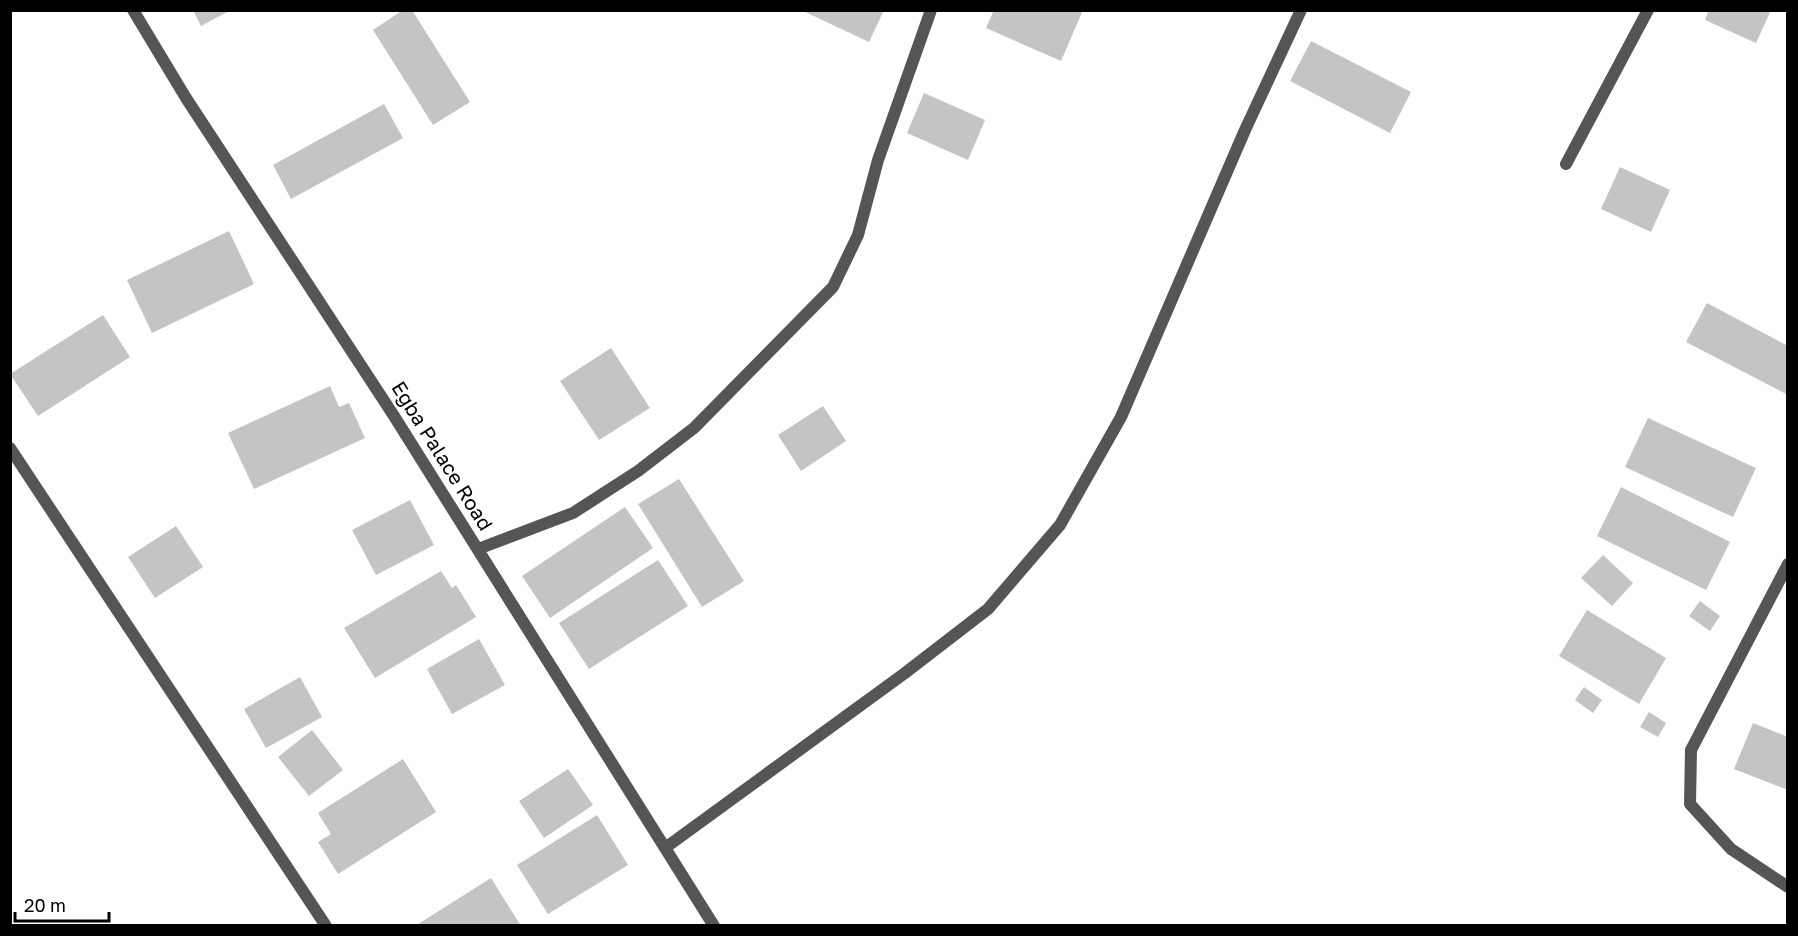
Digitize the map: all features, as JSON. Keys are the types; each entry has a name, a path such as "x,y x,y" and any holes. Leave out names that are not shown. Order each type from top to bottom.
{"street":[{"name":"Egba Palace Road","path":"133,10 181,89 478,549 714,926"},
{"path":"478,549 573,513 638,471 694,428 833,287 858,236 878,160 931,10"},
{"path":"665,848 905,673 988,609 1060,525 1121,417 1245,130 1301,10"},
{"path":"1566,164 1648,10"},
{"path":"10,448 326,926"},
{"path":"1788,564 1691,750 1690,804 1731,849 1788,887"}],"building":[{"path":"193,10 231,10 201,26"},
{"path":"403,10 412,10 470,102 433,125 373,30"},
{"path":"801,10 884,10 869,42"},
{"path":"994,10 1083,10 1061,61 986,28"},
{"path":"1709,10 1771,10 1756,43 1705,20"},
{"path":"1311,41 1411,92 1390,133 1290,81"},
{"path":"924,93 985,120 968,160 907,133"},
{"path":"384,104 403,138 291,199 273,165"},
{"path":"1620,167 1670,190 1651,232 1601,209"},
{"path":"229,231 254,284 152,333 127,280"},
{"path":"1707,303 1788,346 1788,395 1686,342"},
{"path":"103,315 130,357 38,416 10,374"},
{"path":"611,348 650,408 599,440 560,381"},
{"path":"330,386 339,407 349,403 365,438 254,489 228,433"},
{"path":"823,406 846,441 801,471 778,435"},
{"path":"1648,418 1756,468 1733,517 1625,467"},
{"path":"679,479 744,581 702,607 638,504"},
{"path":"1621,487 1730,542 1706,590 1597,536"},
{"path":"410,500 434,545 376,575 352,530"},
{"path":"625,507 653,548 550,618 522,576"},
{"path":"176,526 203,567 155,598 128,557"},
{"path":"1603,555 1633,583 1612,606 1581,578"},
{"path":"658,560 688,606 589,669 559,623"},
{"path":"441,571 452,588 456,585 476,617 375,678 344,628"},
{"path":"1700,601 1720,616 1710,631 1689,616"},
{"path":"1587,610 1666,658 1639,704 1559,656"},
{"path":"479,639 505,685 452,714 427,669"},
{"path":"300,677 322,717 266,748 244,709"},
{"path":"1584,687 1602,700 1593,713 1575,700"},
{"path":"1649,712 1666,723 1658,737 1640,727"},
{"path":"1753,723 1788,737 1788,790 1734,769"},
{"path":"312,730 343,770 309,796 278,757"},
{"path":"403,759 436,812 338,874 318,842 331,834 318,813"},
{"path":"568,769 593,805 544,838 519,801"},
{"path":"597,815 628,865 548,914 517,865"},
{"path":"491,878 521,926 415,926"}]}
